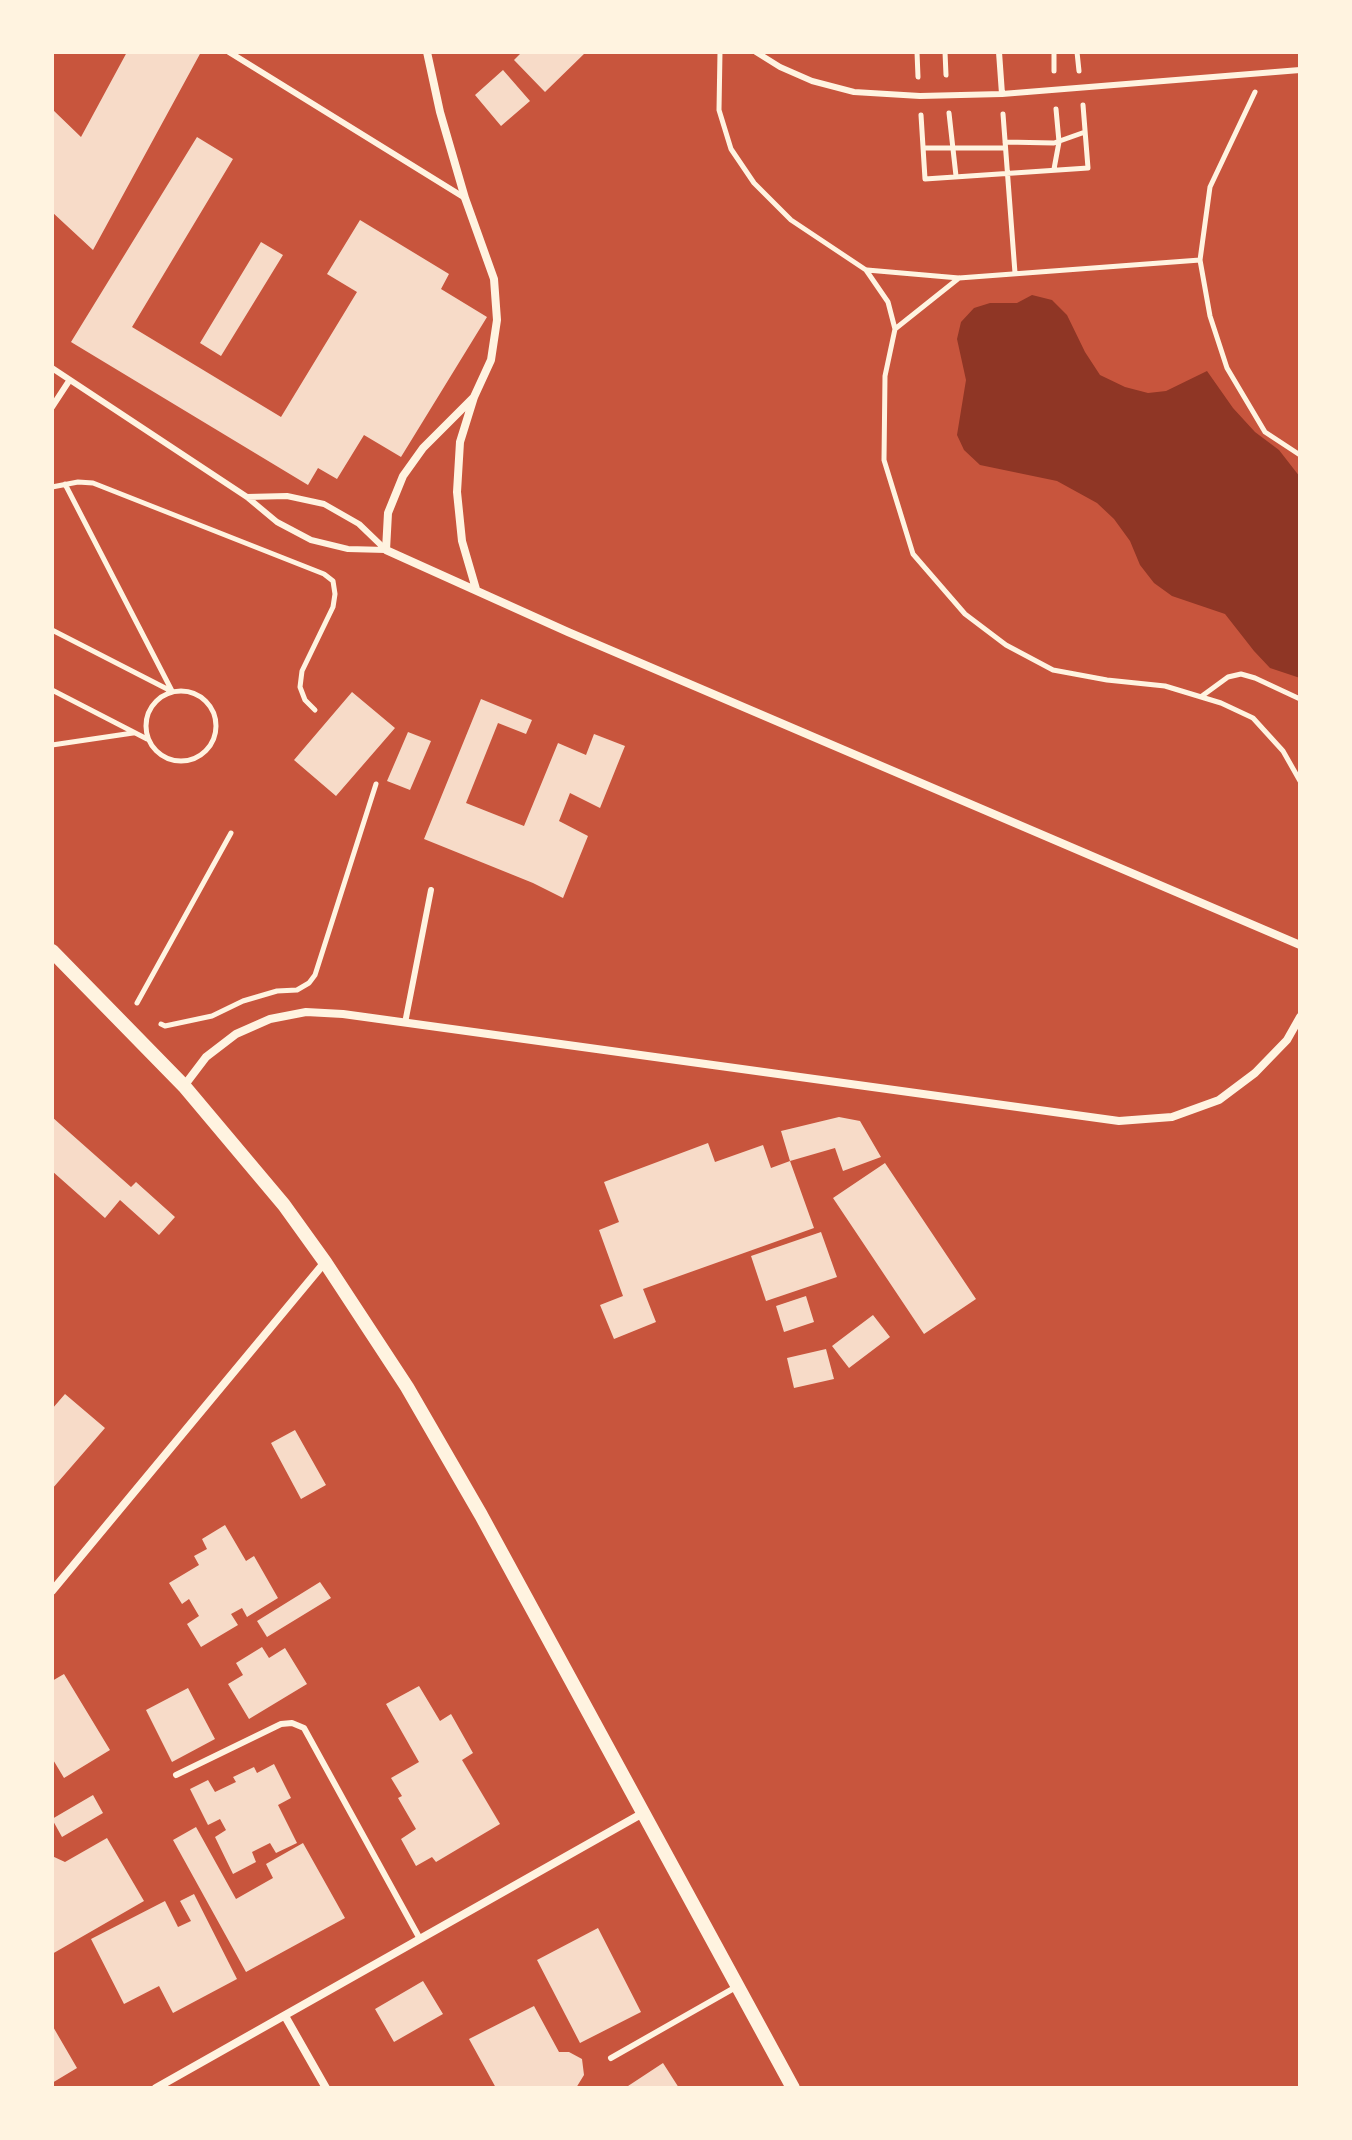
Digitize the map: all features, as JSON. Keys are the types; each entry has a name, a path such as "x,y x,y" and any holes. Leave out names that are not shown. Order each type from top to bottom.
{"street":[{"path":"427,52 440,112 465,198 494,279 497,320 491,360 474,397 460,442 457,492 462,541 476,589"},
{"path":"474,397 423,448 403,476 388,513 386,550 568,632 1300,945"},
{"path":"52,951 184,1086 284,1205 407,1387 481,1515 793,2088"},
{"path":"184,1086 206,1057 236,1034 270,1019 306,1012 343,1014 1119,1121 1172,1117 1219,1100 1255,1073 1287,1040 1300,1017"},
{"path":"52,1591 325,1262"},
{"path":"156,2088 643,1813"},
{"path":"285,2016 326,2088"}],"lane":[{"path":"229,52 465,198"},
{"path":"756,52 812,81 854,92 920,96 1002,94 1266,70 1300,70"},
{"path":"999,52 1002,94"},
{"path":"52,368 247,497 277,522 311,540 348,549 386,550"},
{"path":"52,407 69,381"},
{"path":"247,497 287,496 324,504 359,524 386,550"},
{"path":"405,1023 431,890"},
{"path":"176,1775 281,1724 292,1723 304,1728 420,1939"},
{"path":"611,2058 736,1987"}],"path":[{"path":"720,52 719,110 731,149 754,183 791,220 866,270 888,302 895,329 885,376 884,460 913,554 965,614 1006,645 1053,670 1165,686 1201,696 1253,718 1283,751 1300,781"},
{"path":"917,52 925,179 1088,168 1077,52"},
{"path":"1266,70 1210,187 1200,260 1210,316 1227,368 1265,432 1300,455"},
{"path":"1002,94 1015,273"},
{"path":"923,148 1054,143 1085,132"},
{"path":"866,270 959,278 1200,260"},
{"path":"895,329 959,278"},
{"path":"52,487 93,483 324,574 333,581 333,607 302,671 300,687 305,700 315,710"},
{"path":"65,484 172,691"},
{"path":"52,630 172,691 198,695 209,703 217,729 205,753 193,760 179,762 166,759 147,739 145,724 149,710 172,691"},
{"path":"1201,696 1228,677 1241,674 1300,699"},
{"path":"52,690 147,739"},
{"path":"52,745 134,733"},
{"path":"157,1023 165,1026 200,1019 243,1001 277,991 297,990 309,983 315,975 376,784"},
{"path":"125,1025 231,833"}],"shaded area":[{"path":"1032,295 1052,300 1067,315 1100,375 1125,387 1148,393 1166,391 1207,371 1233,408 1255,432 1279,450 1300,477 1300,678 1270,668 1225,614 1172,596 1154,583 1140,565 1130,541 1097,503 1057,481 980,465 964,450 957,435 966,380 957,339 961,322 974,308 990,303 1017,303"}],"building":[{"path":"127,52 201,52 93,250 52,212 52,109 81,137"},
{"path":"522,52 586,52 545,92 514,60"},
{"path":"503,70 530,101 501,126 475,95"},
{"path":"197,137 233,159 132,327 281,417 357,292 327,274 360,220 449,274 441,289 487,317 401,457 364,435 337,479 318,468 308,485 71,342"},
{"path":"261,242 283,255 221,356 200,343"},
{"path":"352,692 395,728 336,796 294,760"},
{"path":"481,699 532,720 526,734 498,723 466,803 524,826 558,743 586,755 594,734 625,746 600,808 570,793 559,821 588,836 563,898 424,839"},
{"path":"408,732 431,741 410,790 387,781"},
{"path":"52,1117 131,1187 136,1182 175,1217 159,1235 120,1200 105,1218 52,1171"},
{"path":"839,1117 860,1121 881,1157 843,1171 835,1148 790,1161 781,1131"},
{"path":"708,1143 715,1162 763,1145 771,1168 790,1161 814,1228 643,1289 656,1322 614,1339 600,1305 623,1296 599,1230 619,1222 604,1182"},
{"path":"885,1163 976,1299 924,1334 833,1198"},
{"path":"821,1232 837,1277 766,1301 751,1256"},
{"path":"806,1296 814,1322 784,1332 776,1306"},
{"path":"873,1315 890,1337 849,1368 832,1346"},
{"path":"826,1349 834,1379 794,1388 787,1358"},
{"path":"65,1394 105,1428 52,1489 52,1409"},
{"path":"295,1430 326,1485 301,1499 271,1443"},
{"path":"225,1525 246,1561 254,1556 278,1598 247,1617 242,1608 231,1614 238,1625 201,1647 187,1624 199,1616 189,1599 182,1604 169,1583 199,1565 194,1556 207,1549 202,1539"},
{"path":"320,1582 331,1598 267,1637 257,1621"},
{"path":"262,1647 269,1658 285,1648 307,1684 249,1719 228,1684 243,1675 236,1663"},
{"path":"64,1674 110,1750 64,1778 52,1758 52,1681"},
{"path":"419,1686 440,1721 451,1714 473,1753 462,1760 500,1824 436,1862 432,1857 416,1866 401,1839 416,1829 398,1798 402,1796 391,1778 419,1762 386,1704"},
{"path":"188,1688 215,1739 172,1762 146,1710"},
{"path":"274,1764 291,1798 278,1805 297,1843 276,1853 270,1843 252,1852 256,1862 233,1874 215,1837 226,1830 220,1819 208,1825 190,1789 208,1780 215,1792 236,1782 233,1777 254,1767 257,1773"},
{"path":"93,1795 103,1813 62,1837 52,1819"},
{"path":"196,1827 236,1899 273,1878 266,1864 303,1843 345,1918 246,1972 173,1840"},
{"path":"107,1838 144,1901 52,1954 52,1856 65,1862"},
{"path":"194,1894 237,1979 173,2013 159,1986 124,2004 91,1939 165,1901 178,1927 191,1921 180,1901"},
{"path":"598,1928 641,2012 580,2043 537,1960"},
{"path":"423,1981 443,2014 394,2042 375,2009"},
{"path":"534,2006 559,2052 569,2052 582,2059 584,2075 576,2088 496,2088 469,2039"},
{"path":"52,2025 77,2068 52,2083"},
{"path":"663,2063 679,2088 625,2088"}]}
